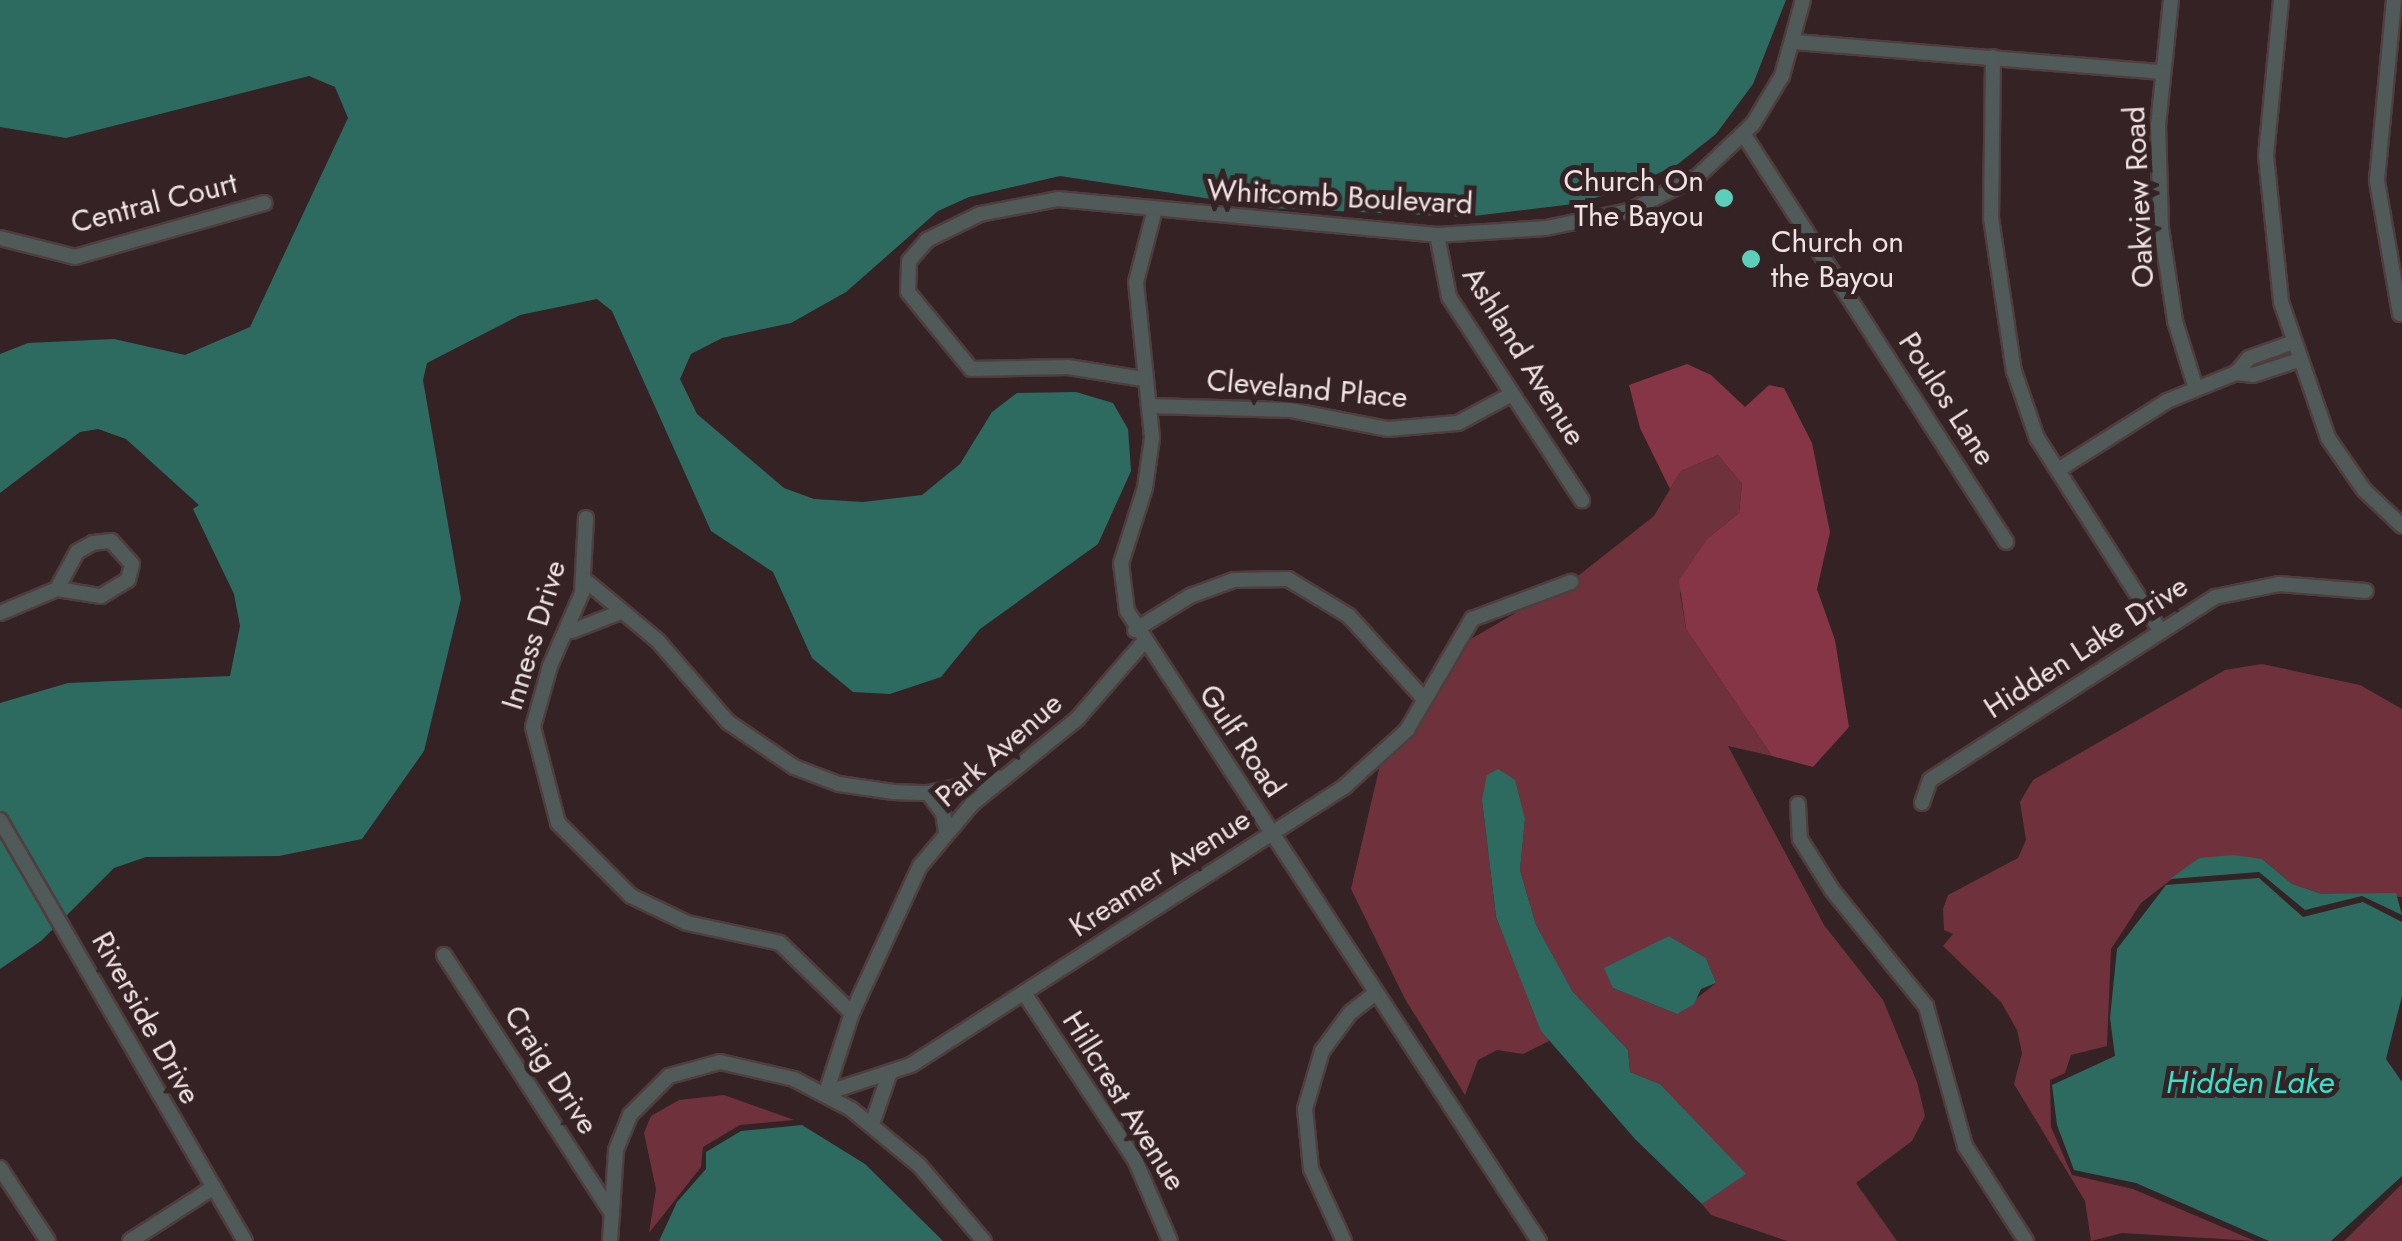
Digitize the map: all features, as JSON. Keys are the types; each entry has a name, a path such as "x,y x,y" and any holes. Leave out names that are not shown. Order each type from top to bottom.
{"street":[{"name":"Whitcomb Boulevard","path":"1143,380 1068,367 971,370 905,288 909,260 926,240 980,214 1058,199 1118,202 1154,212 1436,235 1546,228 1635,209 1692,180 1744,135 1770,99 1796,42 1803,0"},
{"name":"Oakview Road","path":"2170,0 2162,72 2162,239 2175,321 2196,389"},
{"path":"2281,0 2266,122 2266,184 2291,343 2334,448 2402,526"},
{"path":"2394,0 2377,182 2400,314"},
{"path":"1796,42 2162,72"},
{"path":"1993,57 1989,144 1997,288 2030,423 2160,630"},
{"name":"Poulos Lane","path":"1744,135 2006,542"},
{"name":"Central Court","path":"0,238 75,257 264,204"},
{"name":"Gulf Road","path":"1154,212 1136,282 1143,380 1149,406 1148,474 1120,578 1138,637 1539,1241"},
{"name":"Ashland Avenue","path":"1436,235 1447,293 1582,500"},
{"path":"2058,470 2196,389 2236,373 2249,358 2291,343"},
{"path":"2236,373 2253,376 2296,361"},
{"name":"Cleveland Place","path":"1149,406 1290,410 1388,429 1466,421 1512,394"},
{"name":"Inness Drive","path":"586,518 584,580 569,633 550,666 533,727 543,786 564,832 603,874 644,903 698,926 780,944 852,1012"},
{"path":"0,613 57,589 102,596 128,580 132,564 111,541 93,543 77,552 57,589"},
{"name":"Park Avenue","path":"826,1093 852,1012 901,898 946,833 1000,778 1077,719 1138,637 1190,596 1234,580 1288,579 1349,616 1425,700"},
{"path":"584,580 658,641 728,722 782,760 839,784 928,792 1000,778"},
{"name":"Kreamer Avenue","path":"826,1093 889,1074 1024,993 1272,834 1383,754 1425,700 1472,619 1571,582"},
{"name":"Hidden Lake Drive","path":"1922,803 1930,780 2215,597 2248,586 2366,591"},
{"path":"569,633 589,619 622,612"},
{"path":"928,792 943,813 946,833"},
{"path":"1798,804 1800,838 1832,890 1926,1006 1965,1146 2026,1241"},
{"name":"Riverside Drive","path":"0,820 211,1189 245,1241"},
{"name":"Craig Drive","path":"444,955 613,1215"},
{"name":"Hillcrest Avenue","path":"1024,993 1135,1160 1170,1241"},
{"path":"1344,1241 1311,1168 1305,1110 1322,1051 1376,993"},
{"path":"610,1241 624,1125 669,1076 707,1063 743,1064 826,1093 872,1124 934,1180 984,1241"},
{"path":"872,1124 889,1074"},
{"path":"0,1168 48,1241"},
{"path":"130,1241 211,1189"}],"shaded area":[{"path":"1687,364 1711,375 1745,407 1769,385 1784,388 1812,443 1830,532 1817,589 1835,640 1849,727 1813,767 1772,756 1686,629 1679,580 1708,538 1739,513 1742,484 1718,455 1681,471 1670,489 1640,428 1629,385"},
{"path":"1718,455 1742,484 1739,513 1708,538 1680,593 1686,629 1772,756 1728,746 1824,925 1883,1000 1917,1082 1925,1116 1912,1141 1856,1183 1897,1241 1787,1241 1711,1215 1702,1204 1745,1174 1660,1084 1630,1072 1628,1050 1573,992 1536,925 1520,870 1525,819 1482,800 1496,918 1549,1041 1523,1054 1497,1050 1478,1060 1465,1095 1405,999 1351,889 1380,765 1413,733 1464,643 1545,596 1579,586 1578,576 1654,516 1681,471","holes":["1669,936 1706,958 1716,983 1677,1014 1613,988"]},
{"path":"2262,664 2360,685 2402,709 2402,897 2322,894 2292,884 2262,859 2199,858 2141,903 2111,949 2107,1046 2071,1055 2065,1073 2050,1080 2051,1127 2072,1175 2133,1189 2255,1241 2122,1233 2091,1241 2085,1201 2014,1084 2022,1053 2017,1030 2001,1002 1943,946 1953,934 1944,930 1943,909 1948,895 2018,858 2026,840 2020,802 2033,780 2225,670"},
{"path":"724,1095 794,1120 740,1125 703,1147 701,1167 649,1233 656,1189 644,1133 651,1116 679,1100"},
{"path":"2402,1184 2402,1241 2344,1241"}],"water":[{"path":"0,0 1786,0 1753,84 1716,134 1678,164 1623,190 1573,204 1465,217 1270,208 1060,176 969,197 938,211 846,292 791,323 722,338 691,354 680,379 697,414 784,488 814,499 863,502 922,495 960,464 992,412 1017,393 1076,392 1113,403 1128,429 1131,471 1098,544 980,629 941,677 890,694 853,692 812,658 773,572 711,531 612,311 597,299 520,315 427,363 423,380 461,599 424,751 362,839 279,856 146,857 114,868 41,941 0,969 0,703 68,683 230,676 240,626 234,594 193,509 199,505 126,439 98,429 80,432 0,493 0,354 28,343 114,339 185,355 250,327 348,118 335,87 309,76 66,138 0,127"},
{"path":"1498,769 1515,780 1525,819 1520,870 1536,925 1573,992 1628,1050 1630,1072 1660,1084 1746,1174 1702,1204 1635,1139 1541,1031 1496,917 1482,800 1487,775"},
{"path":"2233,855 2262,859 2292,884 2322,894 2396,893 2402,915 2362,896 2305,910 2259,872 2170,879 2199,858"},
{"name":"Hidden Lake","path":"2259,878 2303,917 2363,902 2402,922 2402,996 2386,1059 2402,1082 2402,1176 2331,1241 2269,1241 2136,1183 2074,1170 2057,1125 2052,1085 2115,1056 2110,1018 2117,949 2166,885"},
{"path":"1669,936 1706,958 1716,983 1701,989 1694,1004 1677,1014 1613,988 1604,968"},
{"path":"802,1125 865,1164 943,1241 659,1241 677,1202 706,1169 706,1152 741,1131"}],"place":[{"name":"Church On The Bayou","path":"1724,198"},
{"name":"Church on the Bayou","path":"1751,259"}]}
